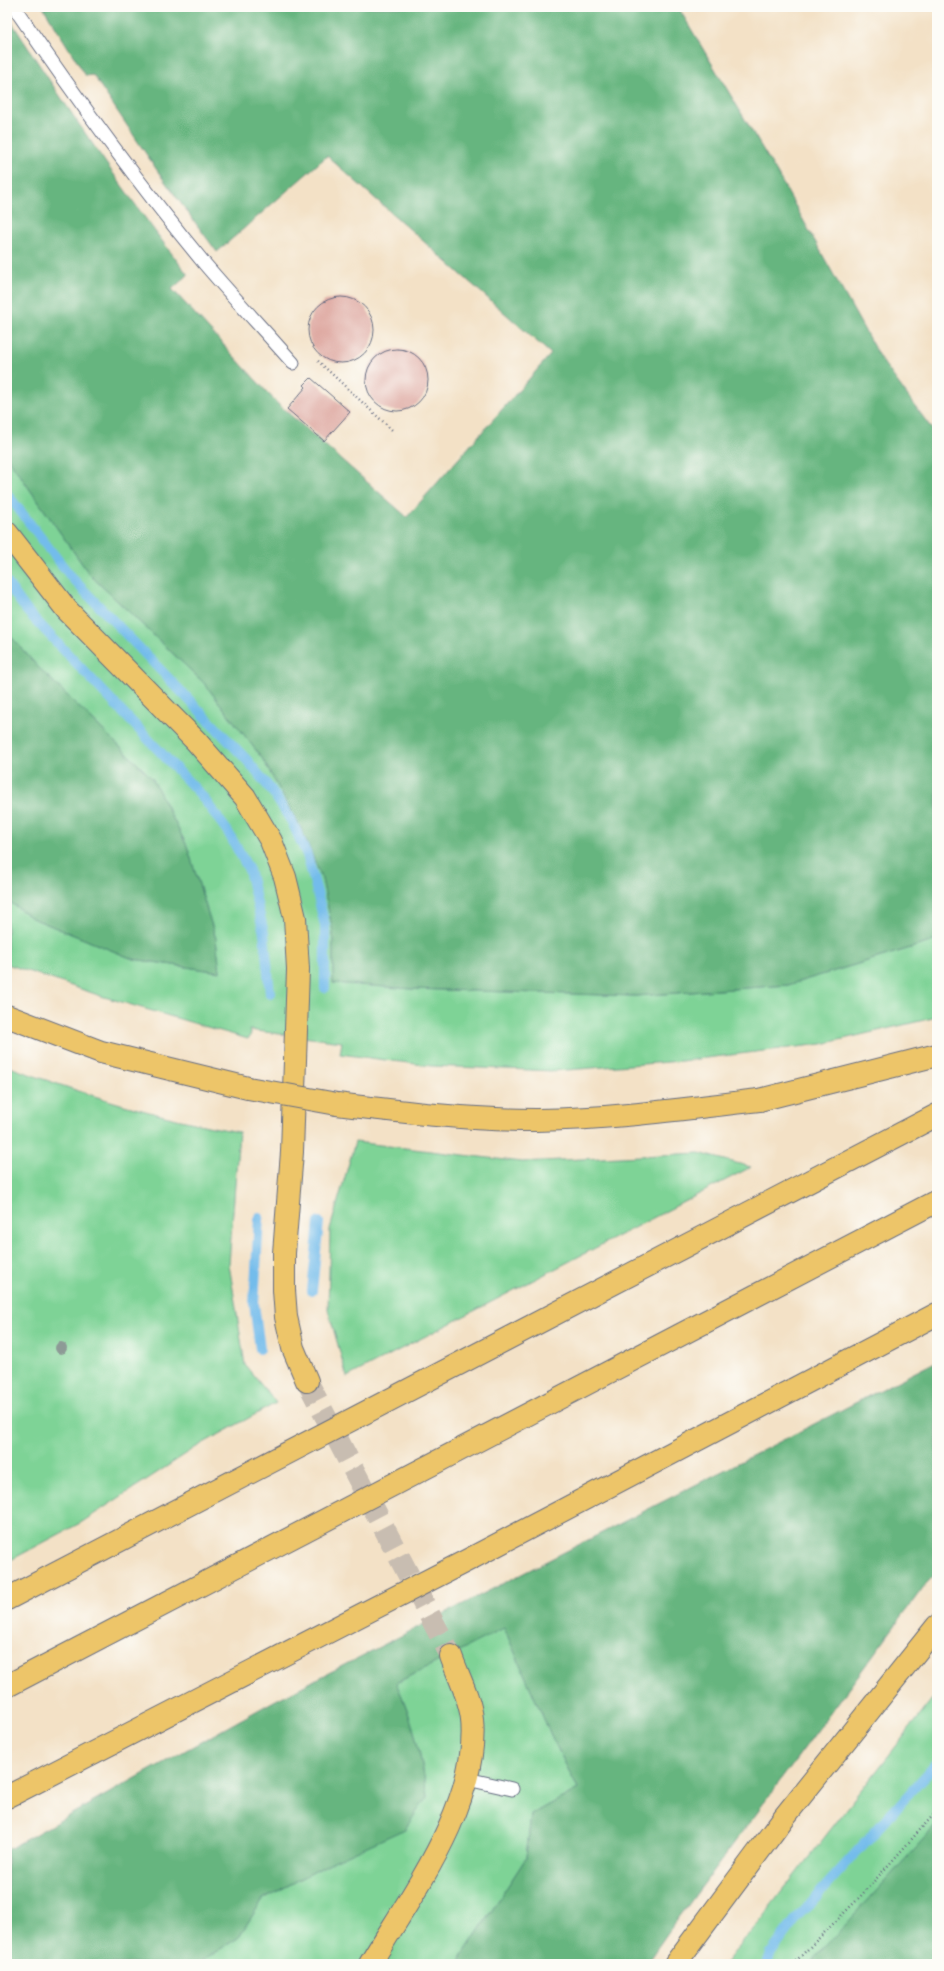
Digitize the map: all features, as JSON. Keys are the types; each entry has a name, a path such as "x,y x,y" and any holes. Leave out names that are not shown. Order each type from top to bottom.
{"highway":[{"path":"7,533 67,610 196,741 245,797 271,841 285,877 295,918 298,969 292,1152 284,1254 284,1290 286,1317 293,1348 307,1381"},
{"path":"7,1016 101,1052 248,1088 337,1104 436,1116 536,1120 630,1116 759,1100 937,1055"},
{"path":"7,1599 937,1115"},
{"path":"7,1686 937,1201"},
{"path":"7,1797 461,1564 937,1314"},
{"path":"675,1964 785,1816 937,1626"},
{"path":"370,1964 432,1858 459,1806 467,1779 473,1746 472,1718 468,1701 451,1656"}],"lane":[{"path":"14,7 67,85 134,175 204,262 293,363"},
{"path":"467,1779 512,1789"}],"path":[{"path":"278,346 302,347 392,430"},
{"path":"793,1964 858,1899 937,1811"}],"green space":[{"path":"43,7 678,7 777,173 880,358 937,436 937,940 788,985 635,996 413,989 333,983 333,931 322,879 301,828 262,758 204,683 90,575 7,457 7,15 50,82 95,147 188,275 172,289 278,404 407,517 551,354 327,156 217,252 163,179 93,75 86,76"},
{"path":"7,457 90,575 204,683 262,758 301,828 322,879 333,931 333,983 413,989 635,996 788,985 937,940 937,1017 822,1044 681,1061 554,1071 431,1066 340,1054 342,1042 249,1030 251,1034 248,1039 101,996 7,964 7,900 32,918 133,959 220,972 216,939 187,846 152,778 38,667 7,632"},
{"path":"7,632 38,667 152,778 187,846 216,939 220,972 133,959 32,918 7,900"},
{"path":"7,1066 64,1086 150,1112 180,1120 239,1132 229,1264 245,1365 276,1403 198,1446 82,1522 7,1562"},
{"path":"355,1142 522,1162 699,1153 751,1167 347,1377 328,1310 330,1229"},
{"path":"937,1361 937,1572 925,1585 646,1964 457,1964 526,1858 531,1815 578,1789 551,1735 504,1628 396,1683 416,1738 427,1797 405,1829 332,1862 263,1899 238,1938 196,1964 7,1964 7,1850 274,1701"},
{"path":"504,1627 551,1735 578,1789 531,1815 526,1858 457,1964 196,1964 238,1938 263,1899 332,1862 427,1797 416,1738 396,1683"},
{"path":"937,1694 937,1964 725,1964"},
{"path":"937,1824 937,1964 810,1964"}],"building":[{"path":"341,297 353,300 364,307 371,318 374,330 371,342 364,353 353,360 341,363 329,360 318,353 311,342 308,330 311,318 318,307 329,300"},
{"path":"391,349 403,349 419,358 426,368 428,380 426,392 419,402 403,411 391,411 380,406 371,397 366,386 366,374 371,363 380,354"},
{"path":"311,378 350,412 324,441 287,409 306,387 304,385"}],"waterway":[{"path":"7,494 72,578 246,759 272,791 292,822 307,855 325,926 325,988"},
{"path":"7,583 27,611 201,795 228,832 249,870 264,933 270,994"},
{"path":"259,1217 254,1304 260,1349"},
{"path":"312,1291 319,1222"},
{"path":"767,1964 771,1953 796,1919 937,1763"}],"tunnel":[{"path":"307,1381 451,1656"}]}
